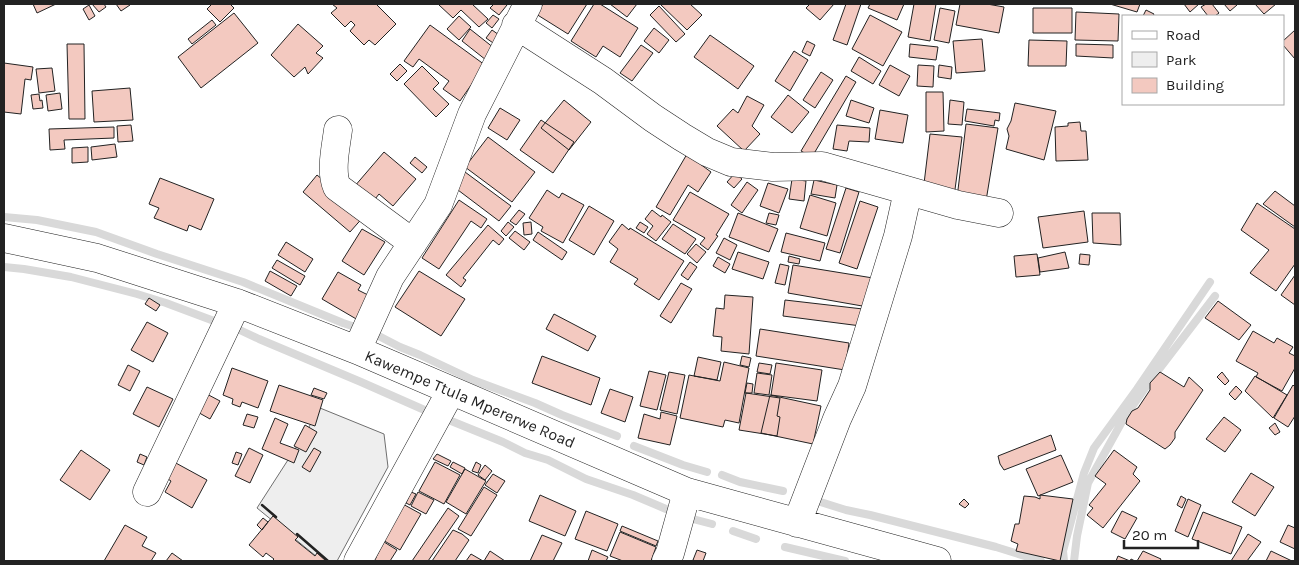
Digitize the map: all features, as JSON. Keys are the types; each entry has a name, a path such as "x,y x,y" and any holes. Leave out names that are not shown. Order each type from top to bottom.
{"street":[{"path":"357,350 390,278 438,205 472,114 522,14 603,81 653,118 707,152 731,162 773,167 822,166 958,205 999,213"},
{"path":"338,130 334,172 337,187 413,243"},
{"path":"797,523 837,419 852,386 898,236 908,190"},
{"name":"Kawempe Ttula Mpererwe Road","path":"4,238 97,258 236,303 357,350 687,492 937,561"},
{"path":"147,492 236,303"},
{"path":"358,561 452,391"},
{"path":"666,561 687,492"}],"green space":[{"path":"320,408 384,434 388,467 337,561 322,561 257,508"}],"building":[{"path":"33,4 56,4 37,13"},
{"path":"92,4 104,4 106,7 99,12"},
{"path":"116,4 130,4 130,5 121,11"},
{"path":"212,4 230,4 234,8 220,22 207,9"},
{"path":"332,4 376,4 396,24 375,45 369,40 364,45 350,31 355,25 351,21 345,27 331,13 337,8"},
{"path":"440,4 472,4 488,19 479,27 461,10 453,18"},
{"path":"494,4 507,5 499,15 490,8"},
{"path":"543,4 587,4 568,34 536,14"},
{"path":"594,4 600,4 638,28 620,57 603,46 596,57 571,41"},
{"path":"610,4 637,4 627,17"},
{"path":"660,4 690,4 702,15 687,30"},
{"path":"810,4 834,4 820,20 806,8"},
{"path":"846,4 861,4 847,45 833,40"},
{"path":"870,4 904,4 897,20 868,8"},
{"path":"914,4 936,4 930,41 908,37"},
{"path":"960,4 987,4 1004,7 999,33 956,25"},
{"path":"1110,4 1140,4 1137,12"},
{"path":"1184,4 1199,4 1190,12"},
{"path":"1206,4 1212,4 1219,13 1216,15 1207,15 1201,7"},
{"path":"1224,4 1236,4 1237,5 1230,11"},
{"path":"1255,4 1276,4 1264,14"},
{"path":"89,5 95,16 89,20 83,9"},
{"path":"659,6 685,34 676,42 650,15"},
{"path":"940,8 955,11 949,43 934,40"},
{"path":"1033,8 1072,8 1072,33 1033,33"},
{"path":"1146,10 1154,14 1154,15 1144,15"},
{"path":"1076,12 1119,14 1118,41 1075,40"},
{"path":"234,13 258,43 201,88 178,57"},
{"path":"493,15 499,19 492,28 486,23"},
{"path":"870,15 902,32 883,66 852,49"},
{"path":"459,16 471,27 459,40 447,29"},
{"path":"212,20 216,25 192,44 188,39"},
{"path":"298,24 323,46 316,53 323,58 308,74 305,67 294,77 271,55"},
{"path":"430,25 485,65 460,101 443,89 449,81 419,59 413,67 404,61"},
{"path":"654,28 669,40 659,53 644,41"},
{"path":"470,29 494,48 486,60 462,41"},
{"path":"492,30 502,37 496,45 486,38"},
{"path":"1295,30 1295,59 1284,46 1284,40"},
{"path":"710,35 754,66 738,89 694,57"},
{"path":"982,39 985,71 956,73 953,41"},
{"path":"1029,40 1067,41 1066,66 1028,66"},
{"path":"807,41 815,45 810,56 802,52"},
{"path":"67,44 84,44 85,119 69,119"},
{"path":"910,44 938,47 936,60 909,57"},
{"path":"1076,44 1113,45 1113,58 1076,56"},
{"path":"641,45 653,53 632,81 620,73"},
{"path":"794,51 808,60 790,91 775,81"},
{"path":"859,57 881,71 873,84 851,71"},
{"path":"4,63 33,67 31,80 25,79 21,114 4,112"},
{"path":"400,64 407,71 397,81 390,74"},
{"path":"890,65 910,76 899,96 879,85"},
{"path":"918,65 934,66 933,87 917,86"},
{"path":"939,65 952,67 951,79 938,77"},
{"path":"422,66 439,83 433,89 449,104 436,117 404,84"},
{"path":"52,68 55,91 39,93 36,69"},
{"path":"821,72 833,80 815,108 803,100"},
{"path":"846,76 856,82 812,157 801,151"},
{"path":"130,88 133,120 94,122 92,91"},
{"path":"926,92 943,92 944,131 926,132"},
{"path":"60,93 62,109 48,111 46,95"},
{"path":"39,94 43,108 33,109 31,95"},
{"path":"788,95 809,112 792,133 771,117"},
{"path":"747,96 764,105 752,126 760,134 744,151 717,126 733,109 738,113"},
{"path":"564,100 591,122 569,150 541,128"},
{"path":"851,100 874,108 869,123 846,116"},
{"path":"950,100 964,102 962,125 948,124"},
{"path":"1015,103 1056,111 1044,160 1006,149 1009,136 1007,129"},
{"path":"500,108 520,120 507,140 488,128"},
{"path":"967,109 1000,113 999,121 995,120 994,126 965,121"},
{"path":"880,110 908,115 903,143 875,139"},
{"path":"541,120 574,142 553,173 520,150"},
{"path":"1080,122 1081,131 1086,131 1088,160 1056,161 1055,127 1068,126 1068,123"},
{"path":"966,124 998,128 986,201 957,198"},
{"path":"131,125 133,141 118,142 117,126"},
{"path":"837,125 870,128 869,142 849,141 847,151 833,149"},
{"path":"114,127 114,138 64,140 65,149 50,150 49,129"},
{"path":"930,134 962,137 954,197 923,192"},
{"path":"488,137 535,172 512,202 465,167"},
{"path":"115,144 117,157 92,160 91,147"},
{"path":"88,147 88,162 72,163 72,148"},
{"path":"384,152 416,179 393,206 379,194 372,203 354,187"},
{"path":"687,154 702,162 700,164 711,172 698,192 688,185 670,215 656,207"},
{"path":"415,157 427,167 422,173 410,163"},
{"path":"465,172 511,206 499,221 454,187"},
{"path":"735,173 742,179 734,188 727,182"},
{"path":"317,175 365,215 350,232 303,192"},
{"path":"160,178 214,199 201,230 189,225 187,231 154,218 159,208 149,204"},
{"path":"792,179 806,181 804,201 789,199"},
{"path":"814,180 837,185 835,198 811,194"},
{"path":"747,182 758,190 742,213 731,205"},
{"path":"768,183 788,189 779,213 760,206"},
{"path":"846,188 859,192 840,253 826,249"},
{"path":"547,190 559,198 562,193 584,205 563,243 541,231 543,227 529,218"},
{"path":"1275,191 1295,206 1295,227 1263,204"},
{"path":"690,192 729,214 716,235 718,236 708,250 700,244 705,238 673,220"},
{"path":"810,195 836,203 827,236 800,228"},
{"path":"459,200 487,219 481,228 471,221 439,269 422,258"},
{"path":"860,201 878,207 857,269 839,263"},
{"path":"1257,203 1295,229 1295,264 1276,291 1250,273 1269,250 1241,230"},
{"path":"589,206 614,221 594,255 569,240"},
{"path":"519,210 525,214 516,225 510,221"},
{"path":"652,210 671,222 656,241 647,234 653,226 645,219"},
{"path":"1084,211 1088,242 1043,248 1038,217"},
{"path":"738,213 778,229 769,252 729,237"},
{"path":"769,213 779,215 776,225 766,223"},
{"path":"1092,213 1120,213 1121,245 1093,243"},
{"path":"508,222 514,227 506,236 501,231"},
{"path":"531,222 532,234 524,235 523,223"},
{"path":"640,222 648,227 644,233 636,228"},
{"path":"622,224 629,230 630,228 684,261 659,300 634,284 638,279 610,262 618,249 609,242"},
{"path":"673,224 696,239 685,254 662,239"},
{"path":"488,225 504,239 499,245 493,240 463,278 466,280 461,287 446,275"},
{"path":"362,229 385,242 364,275 342,261"},
{"path":"515,231 530,242 524,250 509,238"},
{"path":"538,232 567,252 562,260 533,240"},
{"path":"786,233 825,243 820,261 781,252"},
{"path":"724,238 737,245 730,260 716,253"},
{"path":"286,242 313,259 305,272 278,255"},
{"path":"696,244 706,252 697,263 687,254"},
{"path":"738,252 769,262 763,279 732,269"},
{"path":"1065,252 1069,268 1040,272 1038,258"},
{"path":"1037,254 1040,275 1016,277 1014,256"},
{"path":"1080,254 1090,255 1089,265 1079,264"},
{"path":"789,256 800,259 799,264 788,262"},
{"path":"718,257 730,264 725,273 713,266"},
{"path":"277,260 305,276 300,285 272,268"},
{"path":"690,262 697,267 688,280 681,275"},
{"path":"780,264 789,266 785,285 775,283"},
{"path":"793,265 873,278 868,307 788,293"},
{"path":"270,271 297,286 291,296 265,281"},
{"path":"419,271 465,299 441,336 395,307"},
{"path":"338,272 361,285 358,290 372,297 358,320 322,299"},
{"path":"1295,275 1295,305 1281,295"},
{"path":"681,283 692,289 671,323 660,316"},
{"path":"725,295 753,297 749,354 721,351 722,337 713,336 716,308 724,309"},
{"path":"149,298 160,305 156,311 145,304"},
{"path":"785,300 863,309 861,326 783,316"},
{"path":"1218,301 1251,325 1239,340 1205,318"},
{"path":"554,314 596,336 588,351 546,329"},
{"path":"147,322 168,333 153,362 131,350"},
{"path":"760,329 849,343 845,370 756,356"},
{"path":"1253,331 1274,343 1277,338 1293,347 1289,353 1295,356 1295,368 1282,391 1256,377 1258,373 1236,361"},
{"path":"542,356 600,378 591,405 532,383"},
{"path":"742,356 751,358 749,367 740,365"},
{"path":"698,357 721,362 717,380 694,376"},
{"path":"724,362 749,368 739,423 725,420 723,427 680,418 689,375 720,381"},
{"path":"759,363 772,365 770,374 757,372"},
{"path":"776,363 822,370 817,401 771,395"},
{"path":"128,365 140,371 130,391 118,385"},
{"path":"232,368 268,381 258,408 242,402 240,407 232,404 233,399 223,395"},
{"path":"649,371 666,375 657,410 640,406"},
{"path":"669,372 685,375 677,414 660,410"},
{"path":"1160,372 1184,387 1189,377 1203,390 1175,432 1175,438 1165,449 1126,424 1132,411 1138,408 1150,390 1150,383"},
{"path":"1222,372 1229,381 1225,385 1217,377"},
{"path":"757,373 772,375 769,395 754,393"},
{"path":"1255,376 1287,395 1273,418 1245,391"},
{"path":"747,383 753,384 752,393 745,393"},
{"path":"279,385 323,400 315,426 270,411"},
{"path":"1293,385 1295,387 1295,416 1288,427 1274,418"},
{"path":"1236,386 1242,392 1235,400 1229,394"},
{"path":"147,387 173,399 159,427 133,414"},
{"path":"314,388 327,393 324,399 311,395"},
{"path":"610,389 633,397 625,422 601,413"},
{"path":"203,392 220,401 210,419 194,410"},
{"path":"746,393 780,398 777,416 780,417 777,436 739,430"},
{"path":"770,395 821,406 813,444 761,433"},
{"path":"661,412 677,416 670,445 638,438 644,414 660,419"},
{"path":"247,414 258,417 254,428 243,425"},
{"path":"1224,417 1241,430 1225,452 1206,439"},
{"path":"275,418 288,424 280,443 299,450 294,463 262,449"},
{"path":"1275,423 1280,432 1275,435 1269,428"},
{"path":"305,425 317,432 306,452 294,446"},
{"path":"1051,435 1056,450 1004,470 1000,464 998,456"},
{"path":"249,448 263,455 250,483 235,476"},
{"path":"314,448 321,452 310,472 302,467"},
{"path":"81,450 110,470 90,500 60,480"},
{"path":"1114,450 1137,467 1133,474 1140,481 1103,528 1087,515 1093,508 1089,505 1106,484 1095,476"},
{"path":"236,452 242,454 238,465 232,463"},
{"path":"140,454 147,457 144,465 137,462"},
{"path":"437,454 451,461 448,466 433,459"},
{"path":"1061,455 1073,482 1038,496 1026,469"},
{"path":"174,462 207,480 192,508 165,492 171,481 165,477"},
{"path":"435,462 460,475 444,504 419,491"},
{"path":"453,462 465,468 462,474 450,467"},
{"path":"476,462 481,465 478,473 472,471"},
{"path":"485,465 492,471 485,480 478,475"},
{"path":"465,469 486,481 466,514 446,502"},
{"path":"1251,473 1274,487 1255,516 1232,502"},
{"path":"493,474 505,481 497,493 485,485"},
{"path":"484,487 497,495 471,536 458,529"},
{"path":"411,492 416,494 410,505 406,503"},
{"path":"418,492 434,500 426,514 411,506"},
{"path":"540,495 576,511 565,536 529,521"},
{"path":"1040,495 1073,499 1060,561 1016,551 1018,544 1011,541 1015,524 1019,524 1024,496 1040,499"},
{"path":"1181,496 1186,499 1182,508 1177,505"},
{"path":"964,499 969,504 965,508 959,504"},
{"path":"1188,499 1201,505 1188,537 1175,531"},
{"path":"401,503 421,514 400,550 381,539"},
{"path":"448,508 459,516 428,561 412,561"},
{"path":"586,511 618,524 607,551 575,539"},
{"path":"1122,511 1137,518 1125,539 1111,532"},
{"path":"1203,512 1242,527 1231,554 1192,539"},
{"path":"273,516 298,537 295,540 315,556 317,553 326,561 272,561 274,559 266,553 263,557 249,545"},
{"path":"263,518 268,522 262,530 257,525"},
{"path":"125,525 147,537 142,546 156,553 151,561 104,561"},
{"path":"1288,525 1295,528 1295,549 1280,542"},
{"path":"622,526 658,541 656,546 620,531"},
{"path":"453,530 469,540 455,561 432,561"},
{"path":"620,532 656,547 651,561 623,561 610,556"},
{"path":"1248,534 1261,542 1247,561 1231,561"},
{"path":"542,535 562,543 553,561 530,561"},
{"path":"384,542 397,550 390,561 374,561 376,558"},
{"path":"592,550 608,557 606,561 588,561"},
{"path":"697,550 706,553 703,561 693,560"},
{"path":"490,551 505,561 484,561"},
{"path":"1143,551 1161,559 1160,561 1137,561"},
{"path":"1271,551 1292,561 1266,561"},
{"path":"172,553 183,561 166,561"},
{"path":"471,554 483,561 466,561"},
{"path":"1118,556 1130,561 1116,561"}],"waterway":[{"path":"4,217 37,220 96,232 243,282 343,323 358,328 360,326"},
{"path":"4,267 71,277 137,294 227,324 525,453 548,460 586,479 633,495 666,509"},
{"path":"1064,561 1063,551 1084,473 1094,448 1210,282"},
{"path":"1074,561 1088,483 1124,418 1215,296"},
{"path":"371,332 473,380 617,436"},
{"path":"634,446 707,472"},
{"path":"722,475 740,482 783,491"},
{"path":"811,499 846,510 996,547 1041,561"},
{"path":"689,518 712,524"},
{"path":"733,531 756,539"},
{"path":"785,547 845,561"}],"wall":[{"path":"262,505 276,517"},
{"path":"297,534 328,561"}]}
